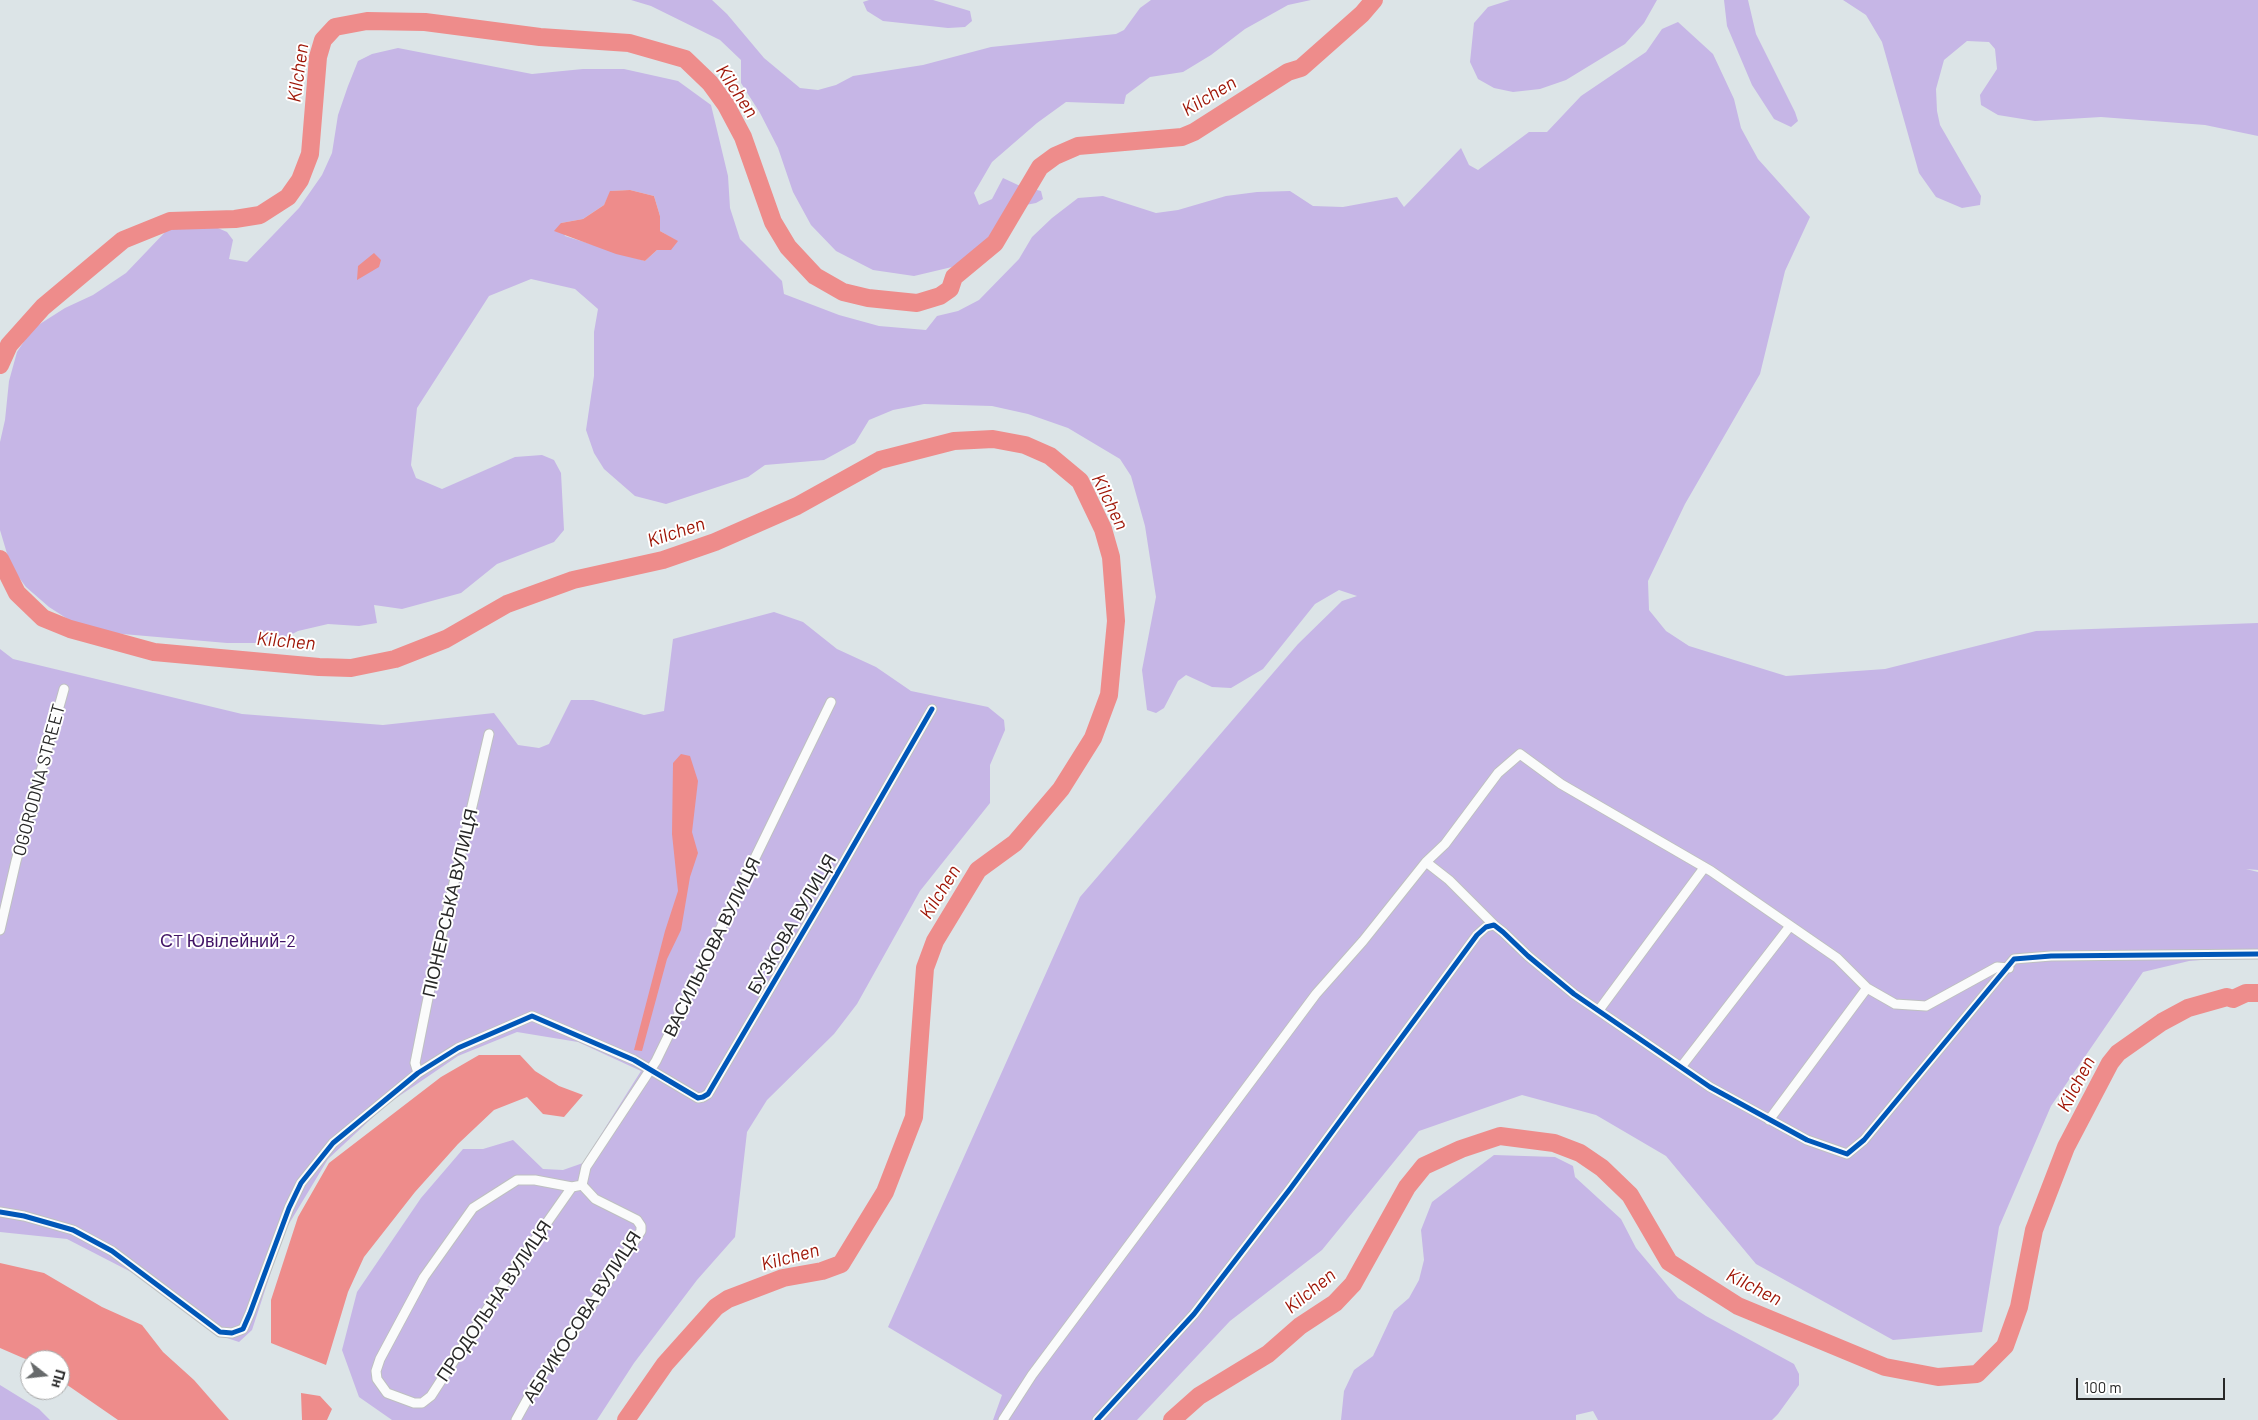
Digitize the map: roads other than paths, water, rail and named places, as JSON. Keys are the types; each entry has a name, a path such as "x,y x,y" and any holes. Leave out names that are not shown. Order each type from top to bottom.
{"street":[{"name":"OGORODNA STREET","path":"0,930 16,861 64,689"},
{"name":"ВАСИЛЬКОВА ВУЛИЦЯ","path":"577,1186 586,1167 656,1061 831,702"},
{"name":"БУЗКОВА ВУЛИЦЯ","path":"650,1070 698,1098 708,1094 825,896 932,709"},
{"name":"ПІОНЕРСЬКА ВУЛИЦЯ","path":"418,1073 415,1063 434,968 489,734"},
{"path":"1003,1420 1032,1375 1316,994 1363,942 1426,862 1445,844 1498,773 1520,754 1561,784 1704,868 1837,958 1867,988 1895,1004 1926,1006 1997,966 2009,968"},
{"path":"1426,862 1449,880 1494,925 1574,994 1710,1087 1807,1140 1847,1154 1864,1140 2009,968 2014,959 2050,956 2258,954"},
{"path":"1599,1010 1704,868"},
{"path":"1097,1420 1194,1314 1290,1189 1477,935 1486,927 1494,925"},
{"path":"1681,1067 1790,926"},
{"path":"1770,1120 1867,988"},
{"path":"0,1212 24,1216 74,1230 112,1251 220,1332 232,1333 243,1329 301,1183 332,1143 418,1073 458,1048 532,1016 634,1060 650,1070"},
{"name":"ПРОДОЛЬНА ВУЛИЦЯ","path":"517,1180 536,1180 577,1186 499,1291 430,1396 422,1402 414,1403 386,1394 379,1385 376,1371 380,1359 424,1277 474,1208 517,1180"},
{"name":"АБРИКОСОВА ВУЛИЦЯ","path":"516,1420 538,1380 641,1231 641,1226 637,1220 595,1199 577,1186"}],"waterway":[{"name":"Kilchen","path":"0,365 9,345 43,307 123,240 170,221 235,219 260,215 288,197 300,180 310,154 318,57 323,40 335,27 367,21 425,22 540,37 629,43 685,59 710,83 726,105 743,137 773,222 788,247 815,276 843,292 868,298 917,303 940,296 950,289 954,277 995,243 1040,167 1055,156 1078,146 1182,137 1194,132 1288,72 1301,68 1362,14 1374,0"},
{"name":"Kilchen","path":"0,559 17,593 43,618 70,629 154,652 319,667 351,668 395,659 446,639 507,604 573,580 663,560 715,542 797,506 880,460 954,441 993,439 1025,445 1050,456 1080,481 1103,529 1111,557 1116,621 1109,695 1093,738 1061,789 1015,843 978,870 935,941 925,968 914,1117 885,1192 841,1264 822,1271 783,1278 728,1299 716,1307 665,1364 626,1420"},
{"name":"Kilchen","path":"1172,1420 1199,1396 1268,1354 1300,1326 1335,1303 1353,1284 1407,1187 1424,1166 1461,1149 1500,1136 1554,1143 1580,1153 1602,1168 1630,1195 1669,1262 1738,1306 1885,1367 1938,1377 1977,1374 2005,1346 2019,1307 2034,1230 2066,1147 2110,1063 2118,1053 2162,1022 2188,1008 2227,997 2233,999 2246,993 2258,993"}],"park label":[{"name":"СT Ювілейний-2","path":"228,941"}]}
